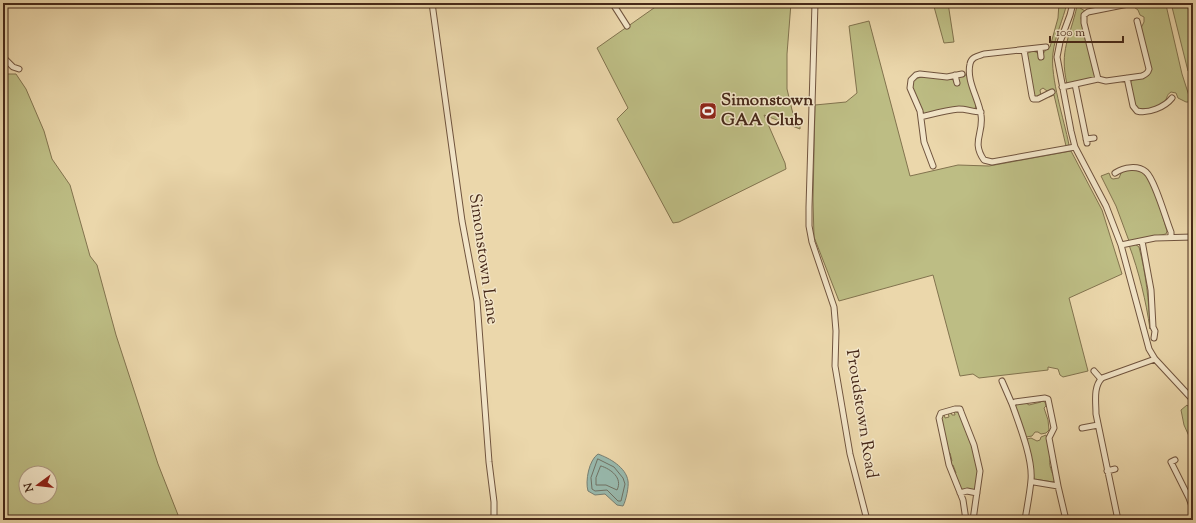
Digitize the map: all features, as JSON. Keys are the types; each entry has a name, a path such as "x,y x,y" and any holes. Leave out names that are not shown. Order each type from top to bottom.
{"street":[{"name":"Simonstown Lane","path":"432,3 462,221 477,301 489,462 494,502 494,520"},
{"path":"614,3 613,4 627,26"},
{"name":"Proudstown Road","path":"815,3 810,234 834,307 836,366 850,454 867,520"},
{"path":"1073,3 1058,49 1057,60 1075,147 1106,206 1121,245 1149,349 1155,359 1193,400"},
{"path":"1098,79 1084,23 1084,15 1088,12 1133,3"},
{"path":"1062,87 1098,79 1106,81 1142,76 1148,72 1149,69 1137,21"},
{"path":"1040,48 1041,57"},
{"path":"1046,48 984,54 974,57 971,60 970,78 981,112 982,123 978,136 978,147 981,156 988,162 992,162 1075,147"},
{"path":"1024,50 1032,96 1035,100 1052,92"},
{"path":"3,57 13,67 19,69"},
{"path":"933,166 922,134 921,117 910,88 911,80 920,74 940,77 962,74"},
{"path":"955,75 957,83"},
{"path":"1127,78 1133,106 1137,111 1142,112 1160,107 1167,104 1172,98"},
{"path":"1075,84 1087,141 1094,138"},
{"path":"1042,89 1046,95"},
{"path":"921,117 953,110 981,112"},
{"path":"923,160 930,158"},
{"path":"1115,173 1121,169 1135,167 1147,173 1153,184 1171,232 1171,238"},
{"path":"1121,245 1155,238 1193,238"},
{"path":"1142,241 1151,290 1153,327 1155,331 1154,338"},
{"path":"1118,520 1098,425 1096,398 1097,385 1101,379 1155,359"},
{"path":"1094,371 1101,379"},
{"path":"1002,381 1024,439 1031,472 1025,520"},
{"path":"1012,404 1015,402 1048,399 1054,428 1049,438 1066,520"},
{"path":"966,520 963,500 949,465 939,418 941,413 955,409 960,409 976,452 980,471 973,520"},
{"path":"1082,428 1098,425"},
{"path":"1175,460 1171,462 1193,509"},
{"path":"1107,471 1115,469"},
{"path":"1034,482 1058,486"},
{"path":"960,493 967,491 977,493"}],"green space":[{"name":"Simonstown GAA Club","path":"661,3 791,3 787,54 787,89 793,114 800,126 800,129 764,115 785,163 786,169 679,222 673,223 617,119 628,108 597,48"},
{"path":"933,3 948,3 954,42 944,43"},
{"path":"1059,3 1067,3 1055,40 1053,63 1055,86 1069,145 1066,146 1054,95 1049,97 1050,91 1043,88 1040,90 1041,96 1033,96 1027,54 1032,51 1038,54 1043,54 1047,48 1050,47 1058,18"},
{"path":"1144,3 1149,6 1166,5 1182,74 1191,102 1186,102 1178,98 1176,93 1171,92 1168,94 1164,102 1155,108 1136,108 1130,83 1133,79 1148,75 1141,28 1144,22 1144,17 1140,15 1138,10 1131,5"},
{"path":"1171,3 1193,3 1193,70 1188,71"},
{"path":"1077,6 1085,11 1081,18 1095,76 1093,78 1067,84 1064,62 1066,44"},
{"path":"869,21 910,176 958,165 989,166 1071,151 1102,210 1122,274 1069,298 1088,371 1063,377 1060,375 1058,369 1048,367 1048,370 979,378 973,374 960,376 933,275 839,301 814,237 813,200 815,105 846,102 857,93 849,26"},
{"path":"967,69 976,103 975,110 924,114 912,87 914,79 922,77 952,78 955,84 958,77 966,75"},
{"path":"5,74 16,74 26,89 44,131 52,159 70,185 90,256 97,265 116,335 158,464 180,520 3,520 3,76"},
{"path":"1128,169 1138,170 1149,179 1161,210 1167,231 1166,234 1129,241 1116,206 1101,176 1109,173 1113,179 1119,178 1122,171"},
{"path":"1135,244 1139,247 1144,267 1150,329 1142,287 1129,245"},
{"path":"1042,401 1045,402 1046,406 1044,408 1048,420 1049,430 1046,433 1041,434 1035,432 1032,436 1026,437 1015,405 1026,403 1029,405"},
{"path":"1187,405 1193,412 1193,445 1184,425 1181,410"},
{"path":"954,411 960,413 974,450 978,473 976,489 974,490 961,489 953,465 951,466 950,462 952,461 950,453 948,453 941,415 944,414 945,418 949,417 948,413 951,412 952,415 955,415"},
{"path":"1046,435 1051,457 1050,466 1055,481 1053,482 1034,479 1027,439 1031,438 1037,441"}],"water":[{"path":"598,454 621,467 627,476 628,490 623,506 617,505 605,494 595,495 588,491 588,471 592,461"}],"place":[{"name":"Simonstown GAA Club","path":"708,111"}]}
